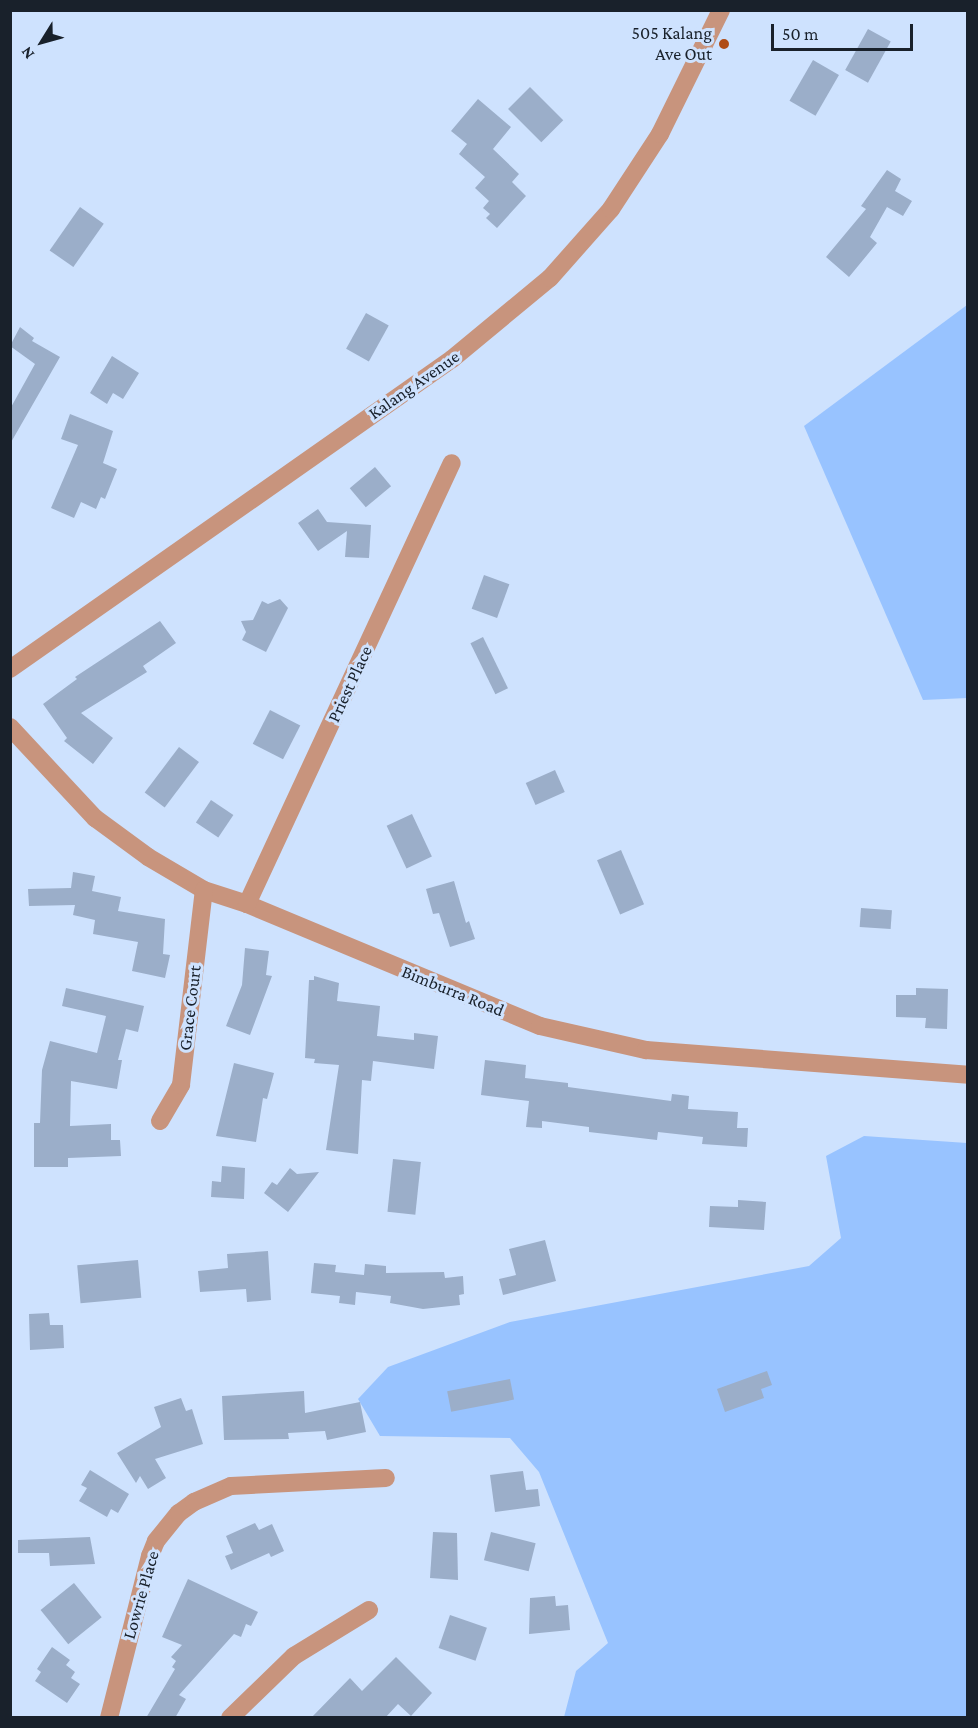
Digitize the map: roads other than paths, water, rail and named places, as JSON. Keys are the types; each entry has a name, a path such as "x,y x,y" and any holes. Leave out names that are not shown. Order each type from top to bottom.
{"street":[{"name":"Kalang Avenue","path":"10,669 453,359 550,278 611,209 660,134 721,10"},
{"name":"Priest Place","path":"247,904 452,463"},
{"name":"Bimburra Road","path":"10,727 95,818 148,857 204,890 247,904 471,1000 540,1026 612,1044 968,1075"},
{"name":"Grace Court","path":"160,1120 181,1085 204,890"},
{"name":"Lowrie Place","path":"108,1718 150,1556 156,1541 179,1513 194,1502 231,1486 386,1478"},
{"path":"230,1718 294,1656 369,1610"}],"place":[{"name":"505 Kalang Ave Out","path":"724,44"}]}
